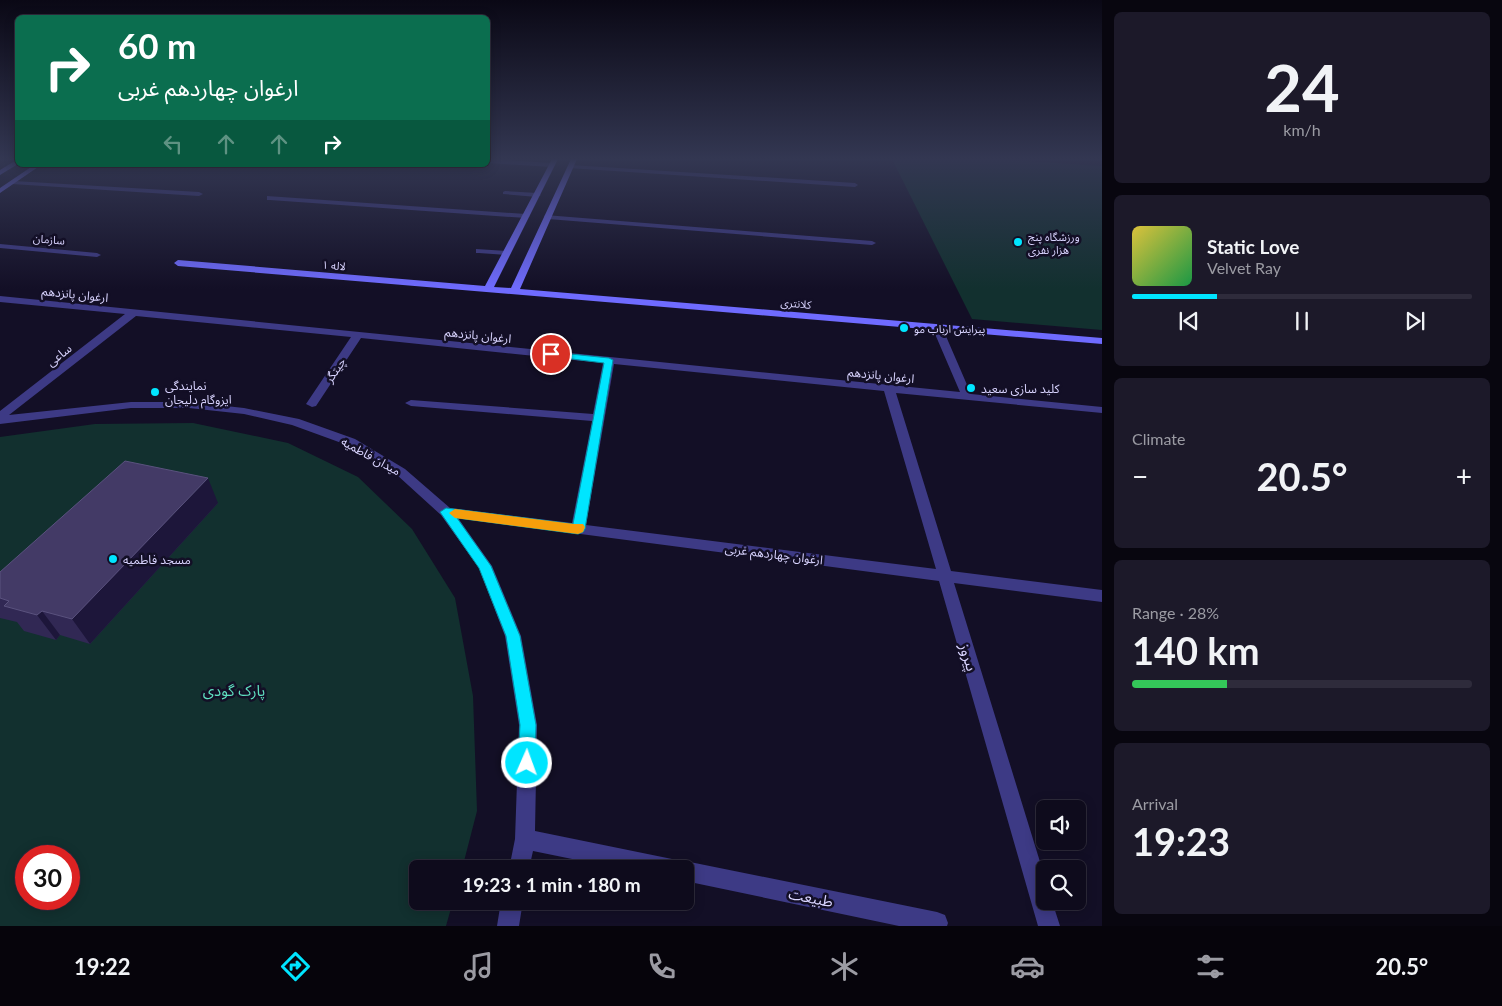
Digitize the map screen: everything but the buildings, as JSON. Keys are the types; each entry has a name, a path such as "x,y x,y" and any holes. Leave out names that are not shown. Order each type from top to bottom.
{"street":[{"path":"330,202 526,216"},
{"path":"488,289 533,202"},
{"path":"514,292 534,254 555,202"},
{"path":"548,217 872,243"},
{"name":"سازمان","path":"0,246 97,255"},
{"path":"479,251 506,253"},
{"name":"لاله ۱","path":"178,263 488,289"},
{"name":"کلانتری","path":"488,289 1102,341"},
{"name":"ارغوان پانزدهم","path":"0,299 1102,410"},
{"name":"ساعی","path":"0,419 133,312"},
{"path":"937,327 967,396"},
{"name":"چیتگر","path":"312,404 358,335"},
{"path":"578,529 609,360"},
{"name":"پیروز","path":"889,388 1049,926"},
{"path":"411,403 597,418"},
{"name":"میدان فاطمیه","path":"0,419 131,405 189,405 251,412 295,422 351,442 402,472 446,512 485,566 513,636 528,725 525,839 521,860"},
{"name":"ارغوان چهاردهم غربی","path":"446,512 1102,596"},
{"path":"525,839 628,860"},
{"name":"طبیعت","path":"694,874 937,923"},
{"path":"508,926 511,910"}],"green space":[{"name":"ورزشگاه پنج هزار نفری","path":"914,202 1102,202 1102,330 972,319"},
{"name":"پارک گودی","path":"193,423 288,443 358,477 412,529 455,598 473,696 477,811 464,860 409,860 409,910 450,910 446,926 0,926 0,437 95,424"}],"slow traffic":[{"path":"455,513 578,529 579,527"}],"place":[{"name":"ورزشگاه پنج هزار نفری","path":"1018,242"},
{"name":"پیرایش ارباب مو","path":"904,328"},
{"name":"کلید سازی سعید","path":"971,388"},
{"name":"نمایندگی ایزوگام دلیجان","path":"155,392"},
{"name":"مسجد فاطمیه","path":"113,559"}],"route":[{"path":"527,763 528,725 513,636 485,566 446,512 578,529 609,360 551,354"}]}
